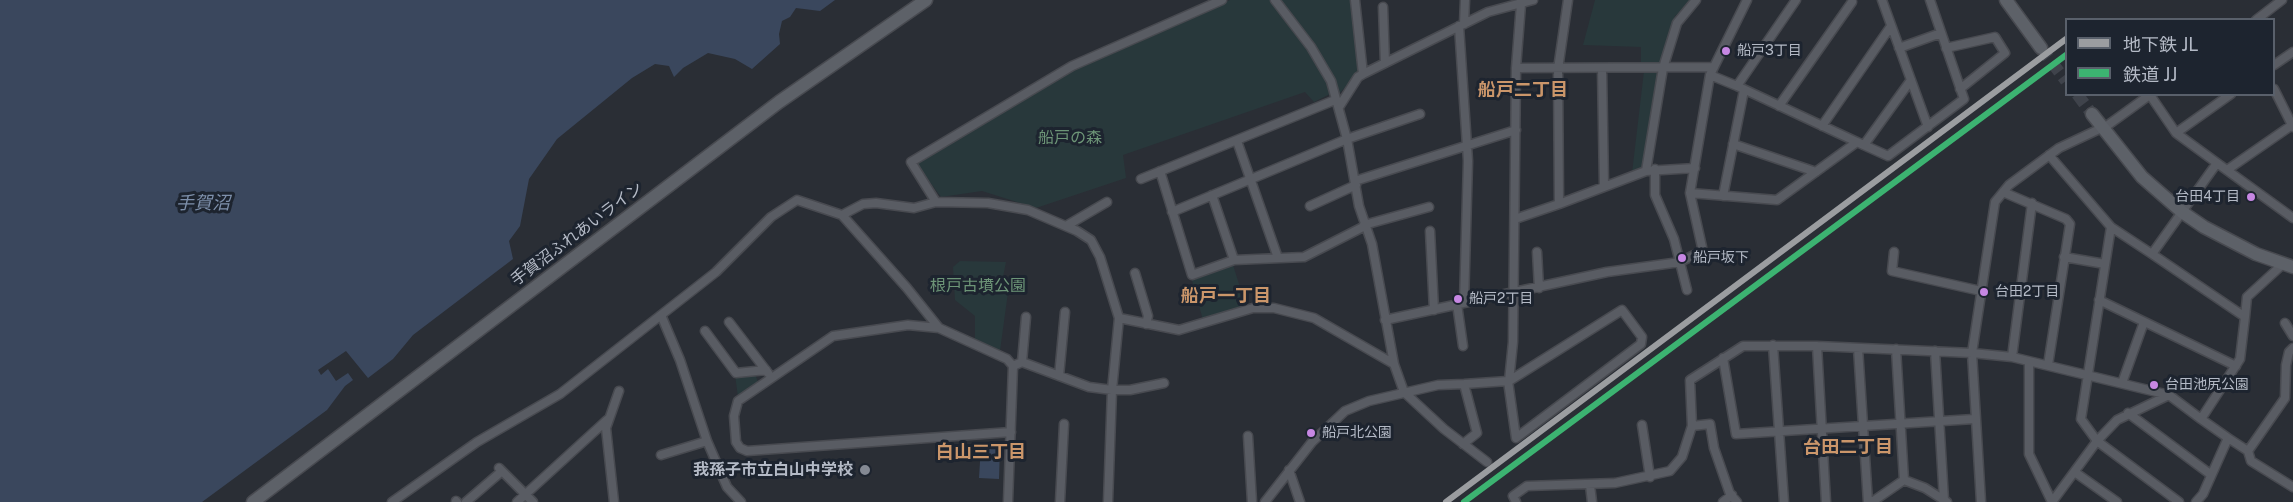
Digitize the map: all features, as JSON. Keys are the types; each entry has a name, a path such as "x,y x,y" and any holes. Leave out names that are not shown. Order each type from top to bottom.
{"street":[{"name":"手賀沼ふれあいライン","path":"253,502 804,83 926,0"},
{"path":"936,202 911,162 1072,66 1222,0"},
{"path":"1275,0 1311,47 1331,81 1347,139 1365,226 1372,244 1394,364 1404,392 1487,462"},
{"path":"1355,0 1363,74"},
{"path":"1463,346 1461,304 1468,190 1462,25 1465,0"},
{"path":"1141,179 1337,103 1363,74 1500,4 1521,4 1533,0"},
{"path":"1558,204 1558,69 1568,0"},
{"path":"1687,290 1663,208 1655,195 1651,170 1663,68 1677,23 1696,0"},
{"path":"1385,320 1606,272 1680,262 1695,255 1702,247 1690,193 1712,71 1747,0"},
{"path":"1723,196 1740,88 1796,0"},
{"path":"1882,0 1928,127"},
{"path":"1516,68 1663,68 1712,71 1740,88 1888,156 1964,99 1930,0"},
{"path":"2006,0 2041,48"},
{"path":"2259,18 2282,0"},
{"path":"1779,106 1852,1"},
{"path":"1265,502 1312,442 1345,411 1404,392 1508,381 1622,310 1642,337 1641,344 1516,438 1508,381 1513,342 1516,68 1521,4"},
{"path":"1383,7 1385,63"},
{"path":"1822,126 1891,26"},
{"path":"1899,48 1941,33"},
{"path":"1946,48 1995,37 2005,53 1960,88"},
{"path":"2275,64 2293,52"},
{"path":"1602,69 1604,185"},
{"path":"1690,193 1777,200 1861,144 1911,80"},
{"path":"2227,170 2293,126 2275,91"},
{"path":"1982,502 1974,419 1971,353 1995,202 2002,192 2049,155 2102,128 2150,96"},
{"path":"2152,96 2176,133 2293,218"},
{"path":"2176,133 2228,96"},
{"path":"1172,212 1347,139 1420,114"},
{"path":"2092,114 2142,177 2182,212 2228,241 2289,265"},
{"path":"1310,206 1355,183 1516,130"},
{"path":"1237,141 1278,258"},
{"path":"1733,144 1816,172"},
{"path":"2049,155 2111,227 2245,317"},
{"path":"2152,254 2217,163"},
{"path":"1515,219 1604,185 1651,170 1695,168"},
{"path":"1160,171 1192,275 1234,260 1304,257 1365,226 1429,207"},
{"path":"2002,192 2032,203 2066,219 2070,224 2048,365"},
{"path":"1212,195 1234,260"},
{"path":"392,502 477,442 560,394 716,272 739,252 771,217 795,200 842,215 908,288 939,328"},
{"path":"842,215 870,203 914,208 936,202 1007,205 1028,210 1083,234 1094,246 1119,318 1112,390 1108,502"},
{"path":"1066,226 1107,202"},
{"path":"2012,357 2032,203"},
{"path":"2111,227 2081,419 2097,441 2179,502"},
{"path":"1430,231 1434,310"},
{"path":"1537,252 1539,288"},
{"path":"1894,252 1892,271 1981,291"},
{"path":"2064,257 2104,264"},
{"path":"2201,419 2240,359 2247,297 2289,265"},
{"path":"1135,273 1148,316 1146,324"},
{"path":"2099,300 2236,366"},
{"path":"1119,318 1179,330 1253,308 1274,308 1314,318 1394,364"},
{"path":"1059,376 1065,312"},
{"path":"661,315 680,360 707,441 727,487 741,502"},
{"path":"1022,362 1026,317"},
{"path":"729,322 769,374"},
{"path":"2122,383 2144,322"},
{"path":"2285,323 2293,336"},
{"path":"1008,502 1011,432 1013,366 1007,360 939,328 908,325 832,336 769,374 735,405 736,442 744,450 1011,432"},
{"path":"705,331 736,372 769,374"},
{"path":"1773,345 1784,502"},
{"path":"1516,502 1513,496 1527,486 1590,485 1650,477 1670,471 1682,457 1692,426 1690,380 1743,346 1773,345 1896,349 2012,357 2169,395 2248,451 2251,461 2293,487"},
{"path":"1817,346 1826,502"},
{"path":"1858,348 1870,502 1904,480"},
{"path":"2248,451 2284,398 2286,365 2289,352 2293,348"},
{"path":"1896,349 1904,480"},
{"path":"1935,351 1945,501"},
{"path":"1723,358 1736,434 1974,419"},
{"path":"1013,366 1022,362 1089,387 1112,390 1130,390 1164,383"},
{"path":"2029,362 2029,454 2052,502 2097,441 2117,420 2169,395"},
{"path":"1463,444 1477,433 1464,384"},
{"path":"517,502 607,420 619,392"},
{"path":"2128,413 2210,474"},
{"path":"607,420 614,502"},
{"path":"1059,502 1064,424"},
{"path":"1642,424 1650,477"},
{"path":"1692,426 1710,424 1714,448 1734,499 1723,502"},
{"path":"1248,436 1252,502"},
{"path":"2196,502 2203,494 2228,438"},
{"path":"661,455 707,441"},
{"path":"466,502 500,469 533,502"},
{"path":"1289,470 1300,502"},
{"path":"2076,472 2117,502"},
{"path":"1904,480 1945,501"},
{"path":"1590,485 1592,502"}],"green space":[{"name":"船戸の森","path":"1230,0 1271,0 1305,46 1327,83 1330,94 1314,102 1305,92 1123,155 1126,178 1036,208 982,191 941,197 917,165 917,162 1069,72"},
{"path":"1278,0 1351,0 1358,73 1338,95"},
{"path":"1595,0 1692,0 1675,16 1661,62 1641,64 1641,47 1583,45"},
{"path":"1661,70 1644,169 1632,173 1644,71"},
{"name":"根戸古墳公園","path":"960,261 1006,262 1002,282 1009,285 1000,351 975,341 975,316 955,300 953,267"},
{"path":"1233,265 1246,306 1203,320 1191,277"},
{"path":"755,374 758,382 738,397 735,375"}],"water":[{"name":"手賀沼","path":"0,0 835,0 820,11 796,8 790,17 782,21 779,34 780,44 752,69 735,59 708,53 683,68 674,77 669,66 655,64 632,78 557,139 529,179 520,226 509,241 513,259 413,335 393,359 368,378 346,351 318,370 321,375 328,369 336,381 348,373 353,380 345,386 327,410 202,502 0,502"},
{"path":"981,446 1000,447 999,479 979,478"}],"tunnel":[{"path":"2041,48 2065,80"},
{"path":"2078,96 2092,114"}],"metro line":[{"name":"JL","path":"1446,502 2065,40"}],"rail line":[{"name":"JJ","path":"1464,502 2065,56"}],"place":[{"name":"船戸3丁目","path":"1726,51"},
{"name":"台田4丁目","path":"2251,197"},
{"name":"船戸坂下","path":"1682,258"},
{"name":"台田2丁目","path":"1984,292"},
{"name":"船戸2丁目","path":"1458,299"},
{"name":"台田池尻公園","path":"2154,385"},
{"name":"船戸北公園","path":"1311,433"},
{"name":"我孫子市立白山中学校","path":"865,470"}],"district":[{"name":"船戸二丁目","path":"1523,90"},
{"name":"船戸一丁目","path":"1226,296"},
{"name":"台田二丁目","path":"1848,447"},
{"name":"白山三丁目","path":"981,452"}]}
